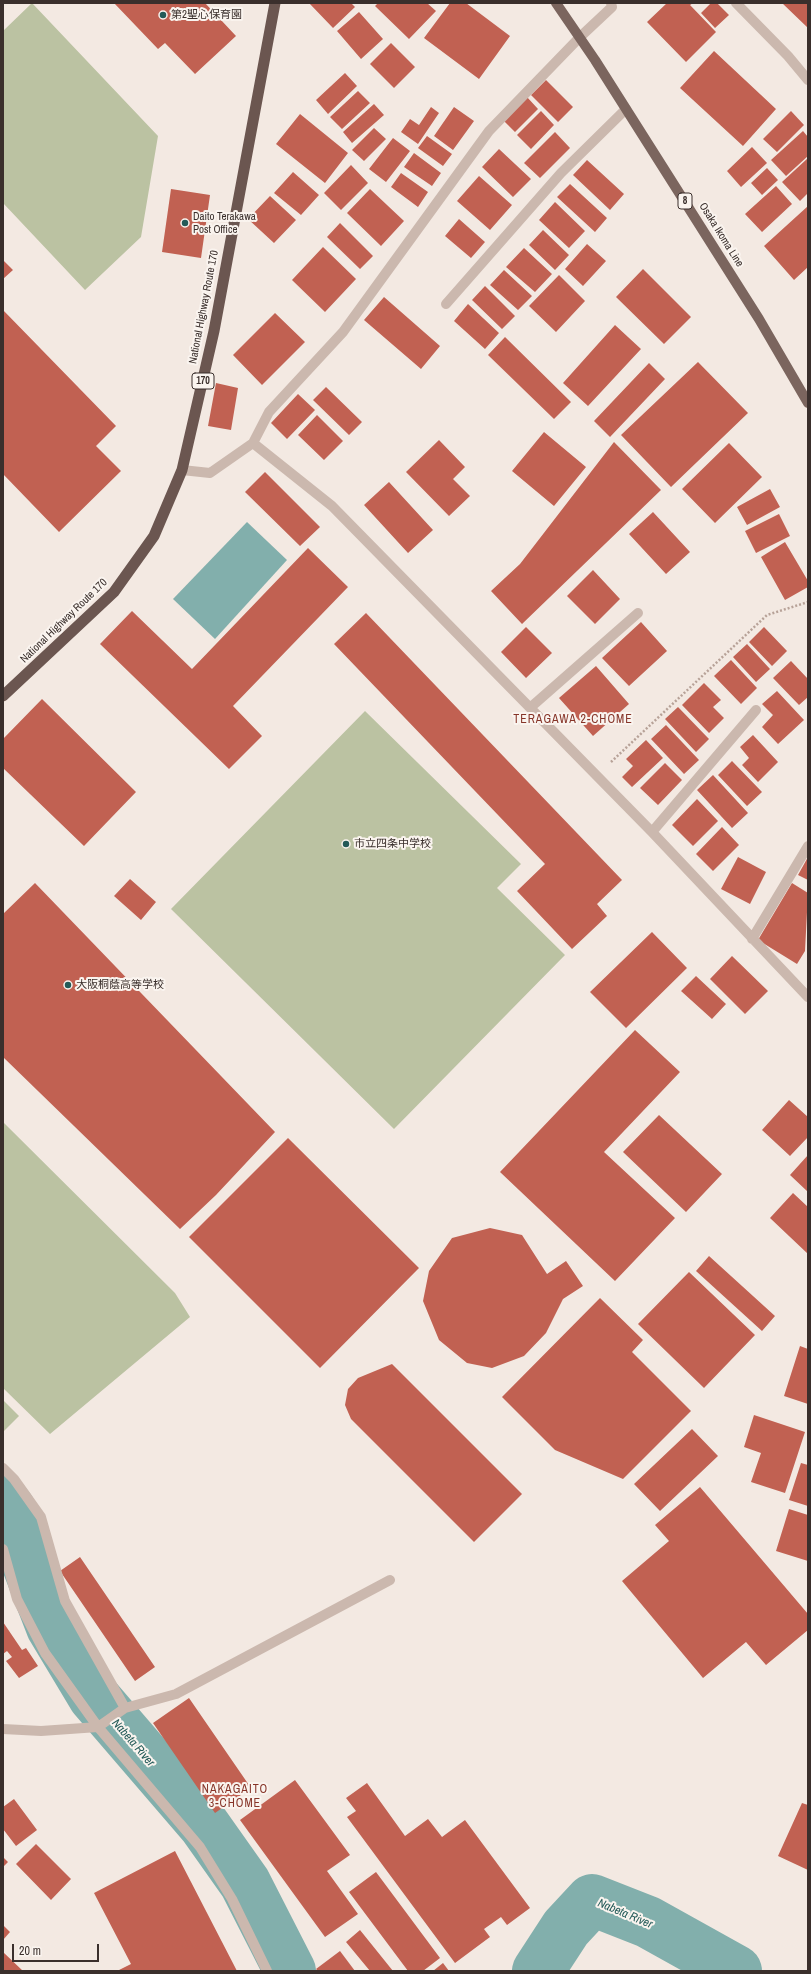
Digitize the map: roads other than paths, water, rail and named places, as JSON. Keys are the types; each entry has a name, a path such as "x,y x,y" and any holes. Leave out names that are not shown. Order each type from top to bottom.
{"highway":[{"name":"National Highway Route 170","path":"3,696 114,592 154,536 182,470 214,331 275,3"}],"main road":[{"name":"Osaka Ikoma Line","path":"556,3 580,36 759,319 808,403"}],"street":[{"path":"736,3 788,56 808,80"},
{"path":"182,470 210,473 253,443 269,412 343,332 489,131 580,36 614,4"},
{"path":"446,304 561,174 626,109"},
{"path":"253,443 332,506 652,832 808,997"},
{"path":"531,708 638,613"},
{"path":"652,832 756,710"},
{"path":"752,939 808,846"},
{"path":"3,1468 14,1479 41,1517 65,1601 125,1708"},
{"path":"3,1549 17,1599 45,1654 98,1727 200,1847 232,1899 267,1971"},
{"path":"3,1730 41,1731 98,1727 125,1708 176,1694 390,1580"}],"water":[{"path":"247,522 287,560 215,639 173,599"}],"waterway":[{"name":"Nabeta River","path":"3,1501 10,1510 26,1560 52,1627 94,1697 204,1825 245,1883 290,1971"},
{"name":"Nabeta River","path":"538,1971 566,1928 592,1900 648,1922 736,1971"}],"place":[{"name":"第2聖心保育園","path":"163,15"},
{"name":"Daito Terakawa Post Office","path":"185,223"},
{"name":"市立四条中学校","path":"346,844"},
{"name":"大阪桐蔭高等学校","path":"68,985"}],"district":[{"name":"TERAGAWA 2-CHOME","path":"573,720"},
{"name":"NAKAGAITO 3-CHOME","path":"235,1797"}]}
